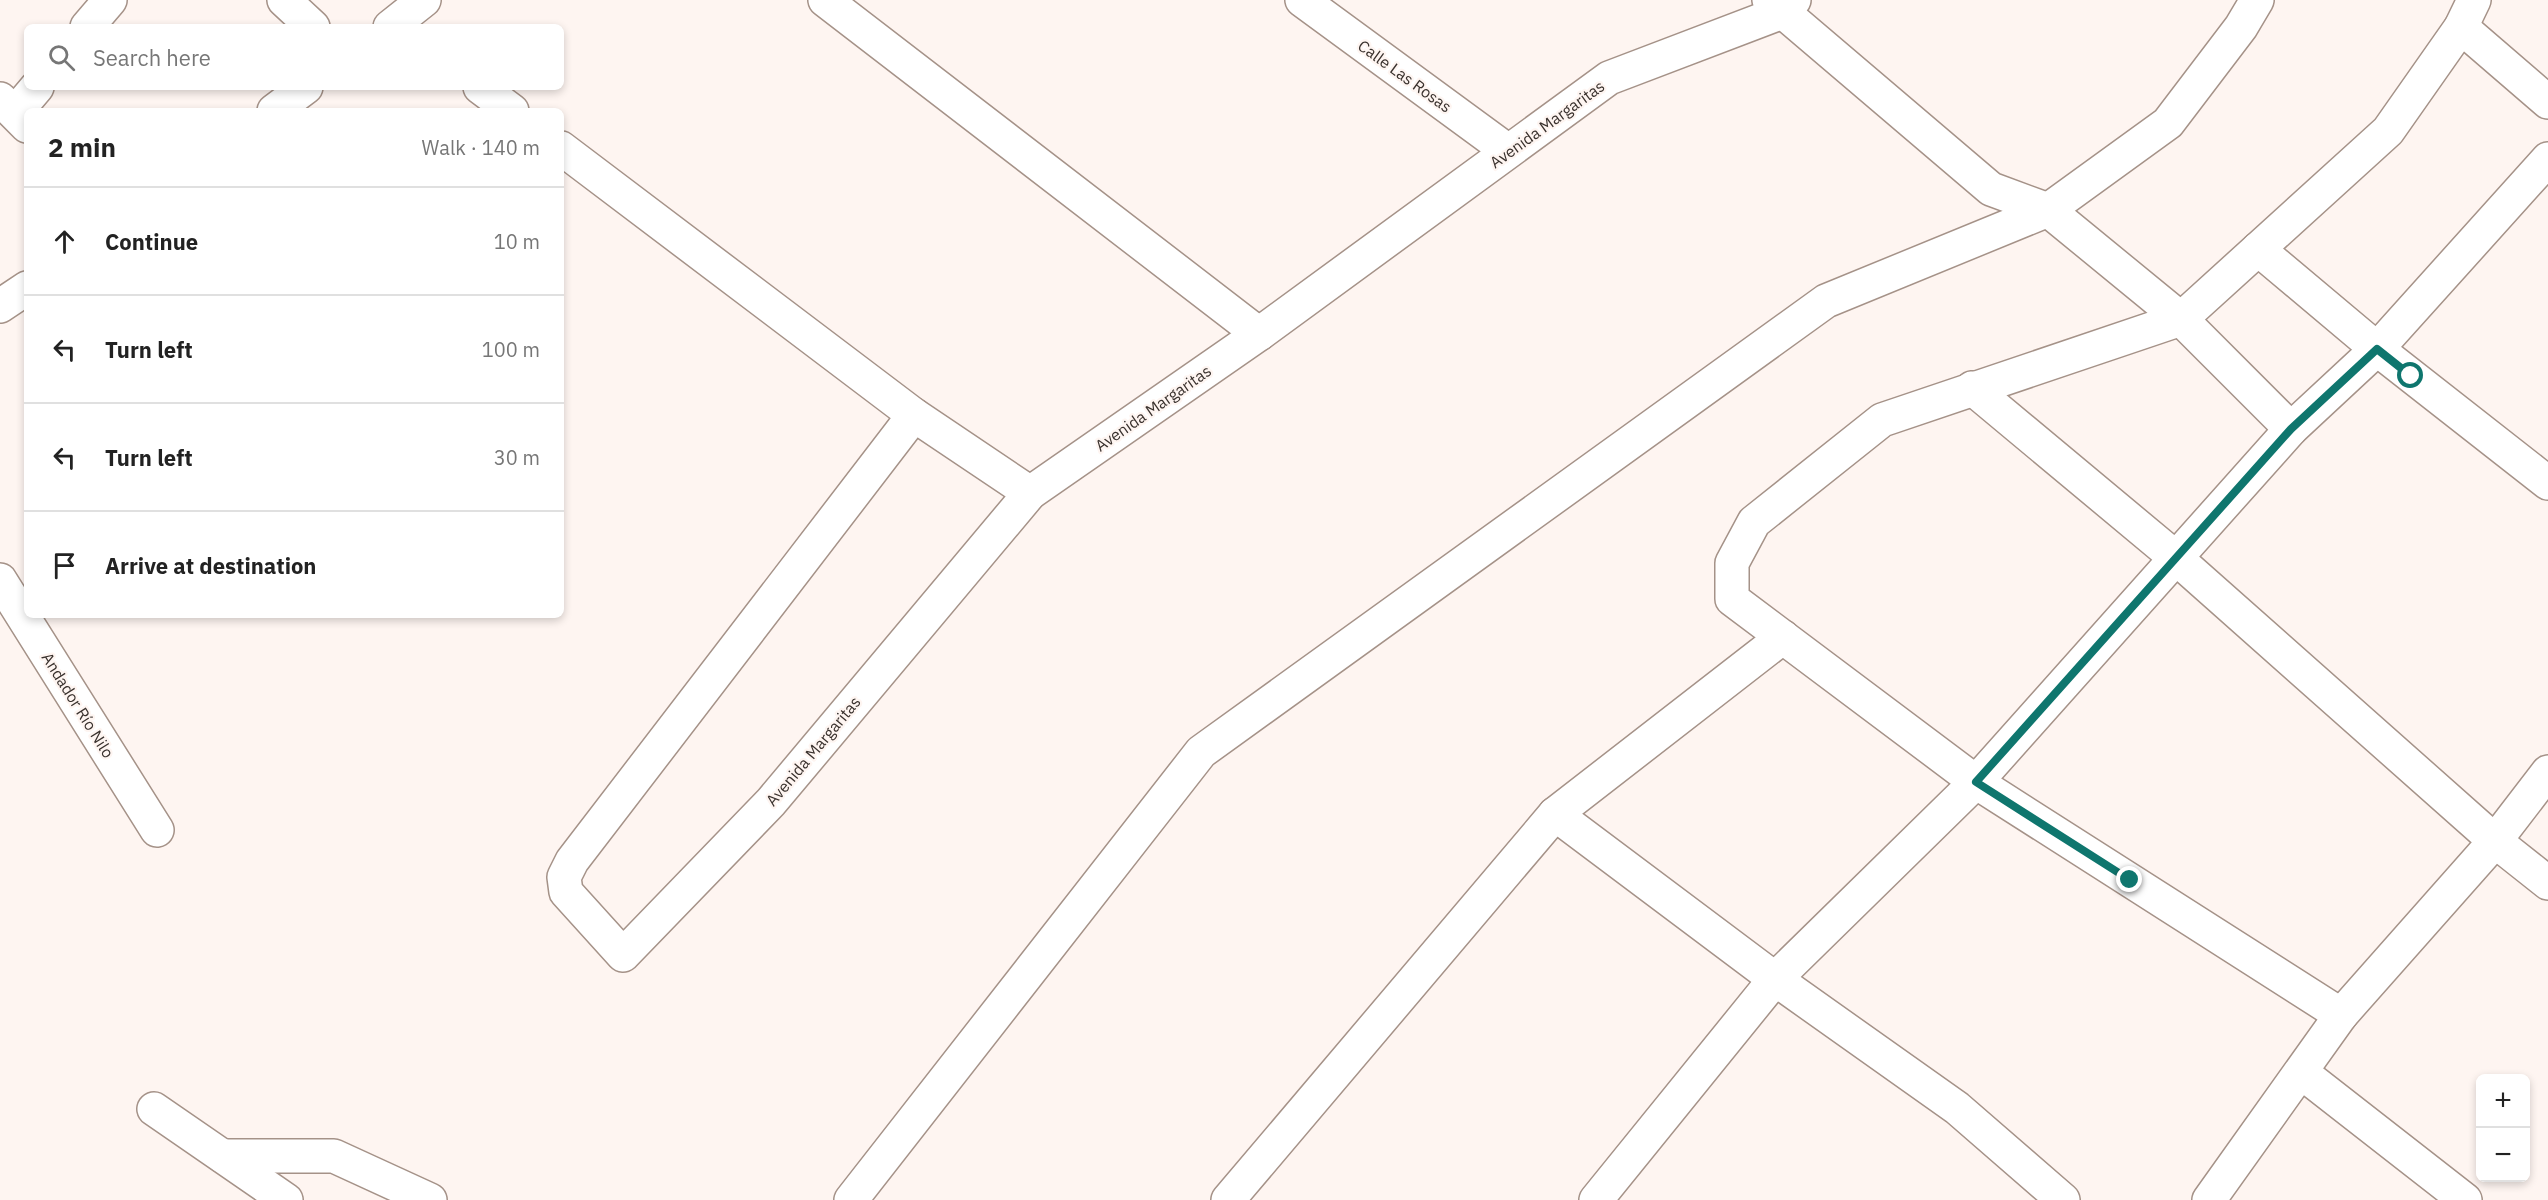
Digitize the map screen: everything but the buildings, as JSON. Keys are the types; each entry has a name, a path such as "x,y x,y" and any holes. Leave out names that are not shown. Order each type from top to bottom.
{"street":[{"path":"90,24 110,0"},
{"path":"284,0 310,24"},
{"path":"397,24 424,0"},
{"path":"825,0 1259,334"},
{"name":"Calle Las Rosas","path":"1302,0 1508,151"},
{"path":"851,1200 1201,752 1826,301 2048,210 2168,123 2241,27 2257,0"},
{"path":"1782,4 1991,189 2048,210 2181,319 2291,429"},
{"name":"Avenida Margaritas","path":"914,415 572,861 564,877 566,892 623,955 771,802 1030,493 1259,334 1609,78 1782,4"},
{"path":"2341,1015 1976,782 1732,599 1732,563 1754,522 1882,420 2181,319 2388,131 2468,14 2548,102"},
{"path":"14,113 34,90"},
{"path":"277,108 302,90"},
{"path":"484,90 508,108"},
{"path":"564,150 914,415 1030,493"},
{"path":"1596,1200 1775,980 1976,782 2291,429 2377,349 2548,159"},
{"path":"2258,249 2377,349 2548,483"},
{"path":"0,306 24,290"},
{"path":"1972,388 2176,558 2495,842 2548,883"},
{"name":"Andador Río Nilo","path":"0,580 157,830"},
{"path":"1228,1200 1556,814 1783,637"},
{"path":"2209,1200 2341,1015 2495,842 2548,772"},
{"path":"1556,814 1775,980 1957,1108 2063,1200"},
{"path":"2301,1072 2464,1200"},
{"path":"154,1108 286,1200"},
{"path":"223,1156 334,1156 430,1200"}],"route":[{"path":"2130,880 1976,782 2291,429 2325,397 2377,349 2411,376"}]}
